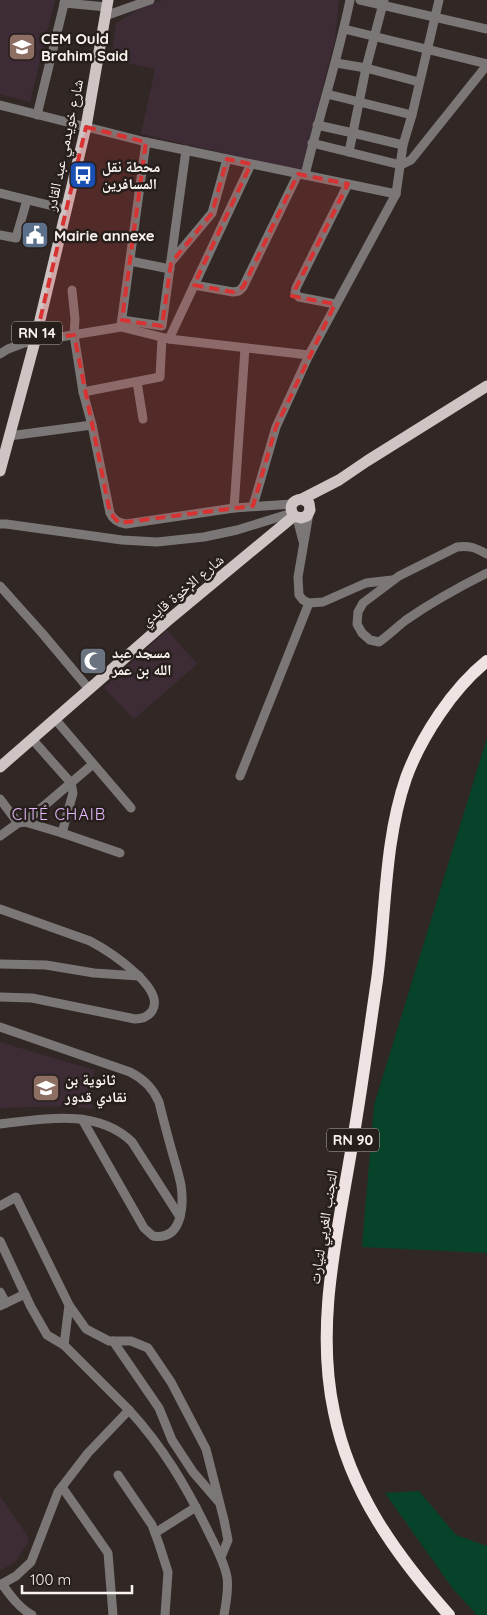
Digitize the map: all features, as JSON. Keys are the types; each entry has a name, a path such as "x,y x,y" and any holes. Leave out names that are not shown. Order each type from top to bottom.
{"highway":[{"name":"التجنب الغربي لتيارت","path":"448,1615 410,1570 385,1534 363,1498 349,1467 334,1412 330,1387 327,1329 330,1278 370,1028 381,952 390,852 398,811 406,779 425,735 470,676 487,661"}],"main road":[{"name":"شارع خويدمي عبد القادر","path":"0,471 35,341 86,127 107,8"},
{"name":"شارع الإخوة قايدي","path":"0,767 295,510 368,461 487,386"},
{"name":"شارع الإخوة قايدي","path":"310,512 339,480"},
{"path":"308,503 310,512 304,518 295,510 308,503"}],"street":[{"path":"37,115 64,1 107,8 150,0"},
{"path":"194,285 233,292 239,292 243,287 302,174 336,63 350,0"},
{"path":"360,0 383,3 435,18 487,29"},
{"path":"253,506 276,427 309,355 396,194 403,145 412,115 439,0"},
{"path":"349,152 366,68 383,3"},
{"path":"312,143 401,165 411,160 487,64 344,29"},
{"path":"336,63 366,68 419,82"},
{"path":"327,94 412,115"},
{"path":"0,105 146,142 396,194"},
{"path":"317,126 403,145"},
{"path":"121,324 146,142"},
{"path":"0,354 24,343 74,335 121,324 162,326 186,150"},
{"path":"170,266 212,212 228,159"},
{"path":"83,392 160,377 165,338 194,285 250,164"},
{"path":"335,304 298,297 295,293 348,184"},
{"path":"0,193 65,210"},
{"path":"0,235 16,238 28,200"},
{"path":"130,261 170,266"},
{"path":"72,290 75,319 74,335 83,392 92,425 110,513 116,521 126,524 253,506 295,510"},
{"path":"121,324 165,338 309,355"},
{"path":"234,508 245,348"},
{"path":"137,382 143,419"},
{"path":"9,436 92,425"},
{"path":"0,524 122,540 158,542 204,537 237,530 295,510"},
{"path":"295,510 304,543"},
{"path":"310,512 300,564 299,595 309,603 323,602 366,583 394,580"},
{"path":"487,554 475,547 466,545 457,547 394,580 362,603 358,612 357,624 362,633 370,640 379,642 420,611 465,583 487,573"},
{"path":"0,586 89,689"},
{"path":"240,776 309,603"},
{"path":"55,719 131,808"},
{"path":"32,740 71,783 73,793 62,833"},
{"path":"0,836 21,823 93,764"},
{"path":"0,799 21,823 62,833 120,853"},
{"path":"0,997 32,998 139,1019 150,1013 153,1009 154,1000 151,992 139,976 110,953 90,941 2,911"},
{"path":"0,964 46,965 94,973 139,976"},
{"path":"0,1027 130,1072 148,1083 159,1102 181,1183 182,1200 176,1229 166,1236 153,1236 148,1232 82,1119"},
{"path":"0,1124 52,1118 82,1119 111,1126 124,1134 132,1142 180,1217"},
{"path":"0,1206 16,1197 69,1305 86,1329 109,1341 131,1341 148,1348 171,1382 206,1449 228,1540 221,1558"},
{"path":"0,1241 31,1307 47,1335 64,1345 130,1410 150,1432 164,1452 196,1507 221,1558 227,1577 228,1592 224,1615"},
{"path":"0,1292 3,1305 25,1294"},
{"path":"64,1345 69,1305"},
{"path":"113,1341 159,1408 172,1440 193,1472 220,1504"},
{"path":"32,1615 26,1612 1,1584 16,1576 31,1562 58,1492 88,1453 130,1410"},
{"path":"118,1475 152,1525 155,1533 168,1572 165,1615"},
{"path":"62,1487 108,1554 112,1615"},
{"path":"155,1533 196,1507"}],"highlighted area":[{"path":"86,127 146,142 122,320 162,326 171,263 212,213 227,159 251,164 194,285 233,292 243,287 298,174 348,184 292,296 335,304 276,427 253,506 119,523 110,513 74,335 35,341"}],"shaded area":[{"name":"CEM Ould Brahim Said","path":"0,0 55,0 30,102 0,94"},
{"path":"163,0 339,0 335,39 301,171 141,134 155,69 111,60 116,23 146,5"},
{"path":"167,630 197,664 134,719 104,688"},
{"name":"ثانوية بن نقادي قدور","path":"0,1042 94,1070 92,1109 64,1106 0,1108"},
{"path":"0,1496 27,1535 29,1541 16,1561 0,1571"}],"green space":[{"path":"487,738 487,1253 362,1247 374,1105"},
{"path":"419,1491 456,1535 487,1546 487,1615 477,1615 453,1589 385,1493"}],"place":[{"name":"CEM Ould Brahim Said","path":"22,47"},
{"name":"محطة نقل المسافرين","path":"83,175"},
{"name":"Mairie annexe","path":"35,235"},
{"name":"مسجد عبد الله بن عمر","path":"93,661"},
{"name":"ثانوية بن نقادي قدور","path":"46,1088"}],"district":[{"name":"CITÉ CHAIB","path":"59,814"}]}
